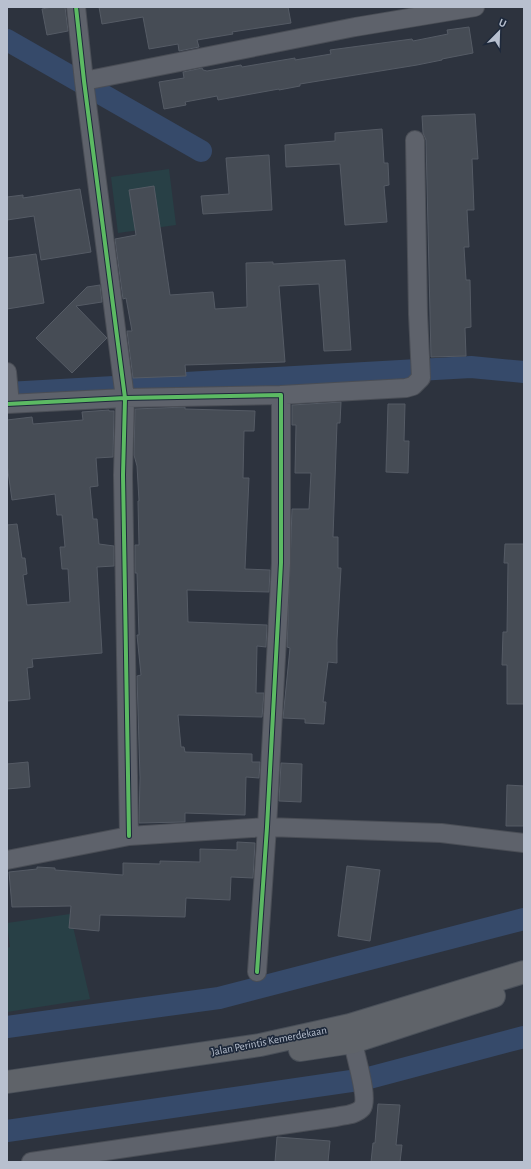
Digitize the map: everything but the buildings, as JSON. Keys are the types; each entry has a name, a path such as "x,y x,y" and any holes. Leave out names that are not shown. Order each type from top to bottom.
{"highway":[{"name":"Jalan Perintis Kemerdekaan","path":"7,1082 260,1045 350,1025 524,972"},
{"name":"Jalan Perintis Kemerdekaan","path":"7,1095 355,1051 524,987"}],"street":[{"path":"76,7 84,81 123,372 125,398 123,475 129,836"},
{"path":"84,81 355,27 475,7"},
{"path":"7,372 8,402 282,394 406,388 413,386 421,369 418,314 415,140"},
{"path":"257,972 268,827 281,563 282,394"},
{"path":"7,860 129,836 268,827 441,833 524,842"},
{"path":"31,1162 336,1118 358,1111 364,1103 365,1094 355,1051"}],"green space":[{"path":"169,169 176,225 118,233 111,177"},
{"path":"70,914 90,999 7,1012 7,948 10,947 7,923"}],"waterway":[{"path":"7,40 201,151"},
{"path":"7,393 471,367 524,372"},
{"path":"7,1027 219,998 524,919"},
{"path":"7,1131 365,1079 524,1037"}],"cycle path":[{"path":"76,7 84,81 125,398 123,475 129,836"},
{"path":"7,404 125,398 281,395 281,563 267,827 257,972"}]}
